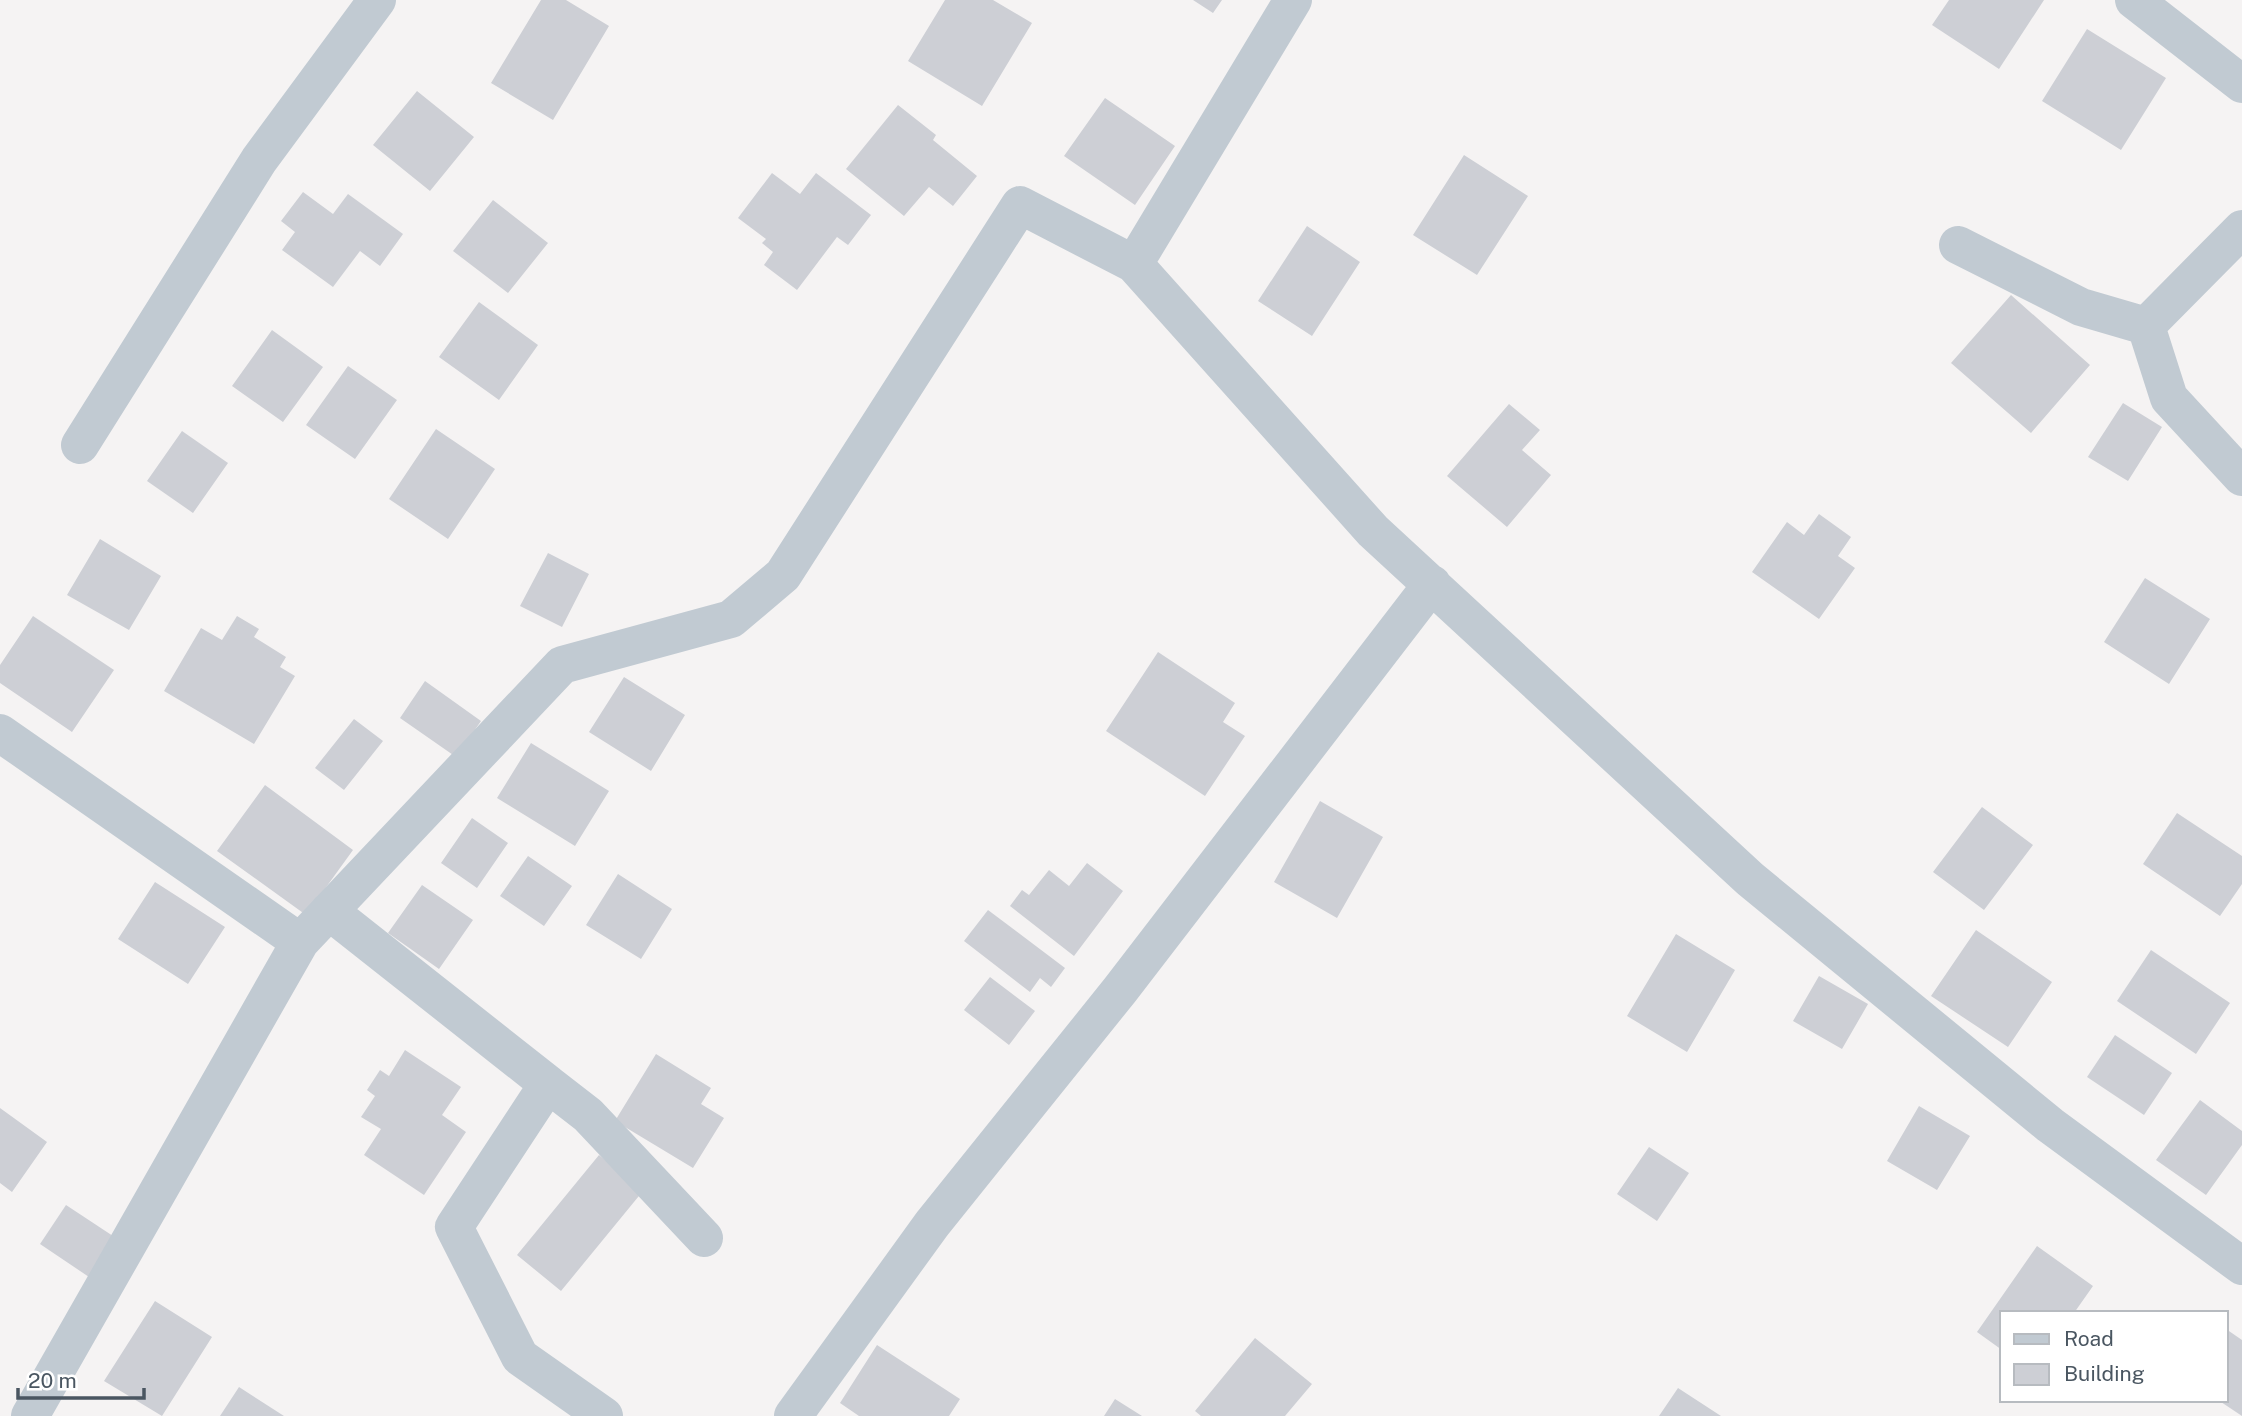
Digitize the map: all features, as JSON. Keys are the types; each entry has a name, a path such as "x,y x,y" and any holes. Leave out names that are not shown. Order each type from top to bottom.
{"street":[{"path":"80,445 259,160 377,0"},
{"path":"1134,264 1293,0"},
{"path":"2134,0 2242,84"},
{"path":"30,1416 300,942 562,664 731,619 783,575 1020,205 1134,264 1373,531 1750,879 2050,1125 2242,1266"},
{"path":"2146,326 2242,229"},
{"path":"1958,245 2081,307 2146,326"},
{"path":"2146,326 2169,398 2242,477"},
{"path":"793,1416 932,1224 1120,990 1432,584"},
{"path":"0,733 300,942"},
{"path":"329,911 589,1115 704,1238"},
{"path":"548,1084 454,1227 520,1357 604,1416"}],"building":[{"path":"541,0 566,0 609,26 553,120 491,83"},
{"path":"945,0 993,0 1032,23 982,106 908,61"},
{"path":"1193,0 1222,0 1213,13"},
{"path":"1949,0 2044,0 1999,69 1932,25"},
{"path":"2087,29 2166,78 2121,150 2042,101"},
{"path":"417,91 474,137 430,191 373,145"},
{"path":"1105,98 1175,146 1135,205 1064,156"},
{"path":"898,105 936,135 933,140 977,176 953,206 929,187 904,216 846,169"},
{"path":"1464,155 1528,196 1477,275 1413,235"},
{"path":"772,173 800,194 816,173 871,215 848,245 837,237 797,290 764,265 773,252 762,243 766,239 738,218"},
{"path":"303,192 333,214 348,194 403,234 380,266 360,251 333,287 282,250 295,232 281,221"},
{"path":"493,200 548,243 508,293 453,251"},
{"path":"1307,226 1360,262 1312,336 1258,301"},
{"path":"2011,295 2090,365 2031,433 1951,363"},
{"path":"479,302 538,345 499,400 439,357"},
{"path":"272,330 323,367 283,422 232,386"},
{"path":"348,366 397,400 355,459 306,425"},
{"path":"2123,403 2162,427 2128,481 2088,457"},
{"path":"1509,404 1540,430 1522,450 1551,475 1507,527 1447,476"},
{"path":"436,429 495,469 448,539 389,499"},
{"path":"182,431 228,463 193,513 147,481"},
{"path":"1819,514 1851,537 1838,556 1855,568 1819,619 1752,572 1787,522 1804,535"},
{"path":"100,539 161,576 129,630 67,595"},
{"path":"548,553 589,574 562,627 520,606"},
{"path":"2145,578 2210,619 2169,684 2104,642"},
{"path":"33,616 114,670 72,732 0,683 0,665"},
{"path":"237,616 259,629 254,637 286,657 280,667 295,676 254,744 164,691 201,628 222,640"},
{"path":"1158,652 1235,703 1223,722 1245,736 1205,796 1106,731"},
{"path":"624,677 685,715 651,771 589,732"},
{"path":"425,681 481,721 456,757 400,718"},
{"path":"354,719 383,741 344,790 315,768"},
{"path":"531,743 609,791 575,846 497,798"},
{"path":"265,785 353,850 306,915 217,851"},
{"path":"1320,801 1383,837 1337,918 1274,882"},
{"path":"1982,807 2033,845 1984,910 1933,872"},
{"path":"2177,813 2242,856 2242,884 2220,916 2143,864"},
{"path":"472,818 508,843 477,888 441,863"},
{"path":"528,856 572,886 544,926 500,896"},
{"path":"1087,863 1123,891 1074,956 1010,906 1022,890 1029,895 1049,870 1069,886"},
{"path":"618,874 672,909 641,959 586,925"},
{"path":"155,882 225,927 188,984 118,939"},
{"path":"422,885 473,920 439,969 388,933"},
{"path":"988,910 1065,968 1051,987 1040,978 1030,992 964,941"},
{"path":"1976,930 2052,982 2008,1047 1931,996"},
{"path":"1676,934 1735,970 1687,1052 1627,1016"},
{"path":"2151,950 2230,1003 2196,1054 2117,1001"},
{"path":"1819,976 1868,1004 1842,1049 1793,1021"},
{"path":"990,977 1035,1011 1009,1045 964,1010"},
{"path":"2115,1035 2172,1073 2144,1115 2087,1077"},
{"path":"405,1050 461,1087 442,1115 466,1132 424,1195 364,1155 381,1129 361,1117 375,1096 367,1090 380,1070 389,1076"},
{"path":"656,1054 711,1088 701,1104 724,1118 693,1168 615,1121"},
{"path":"2200,1100 2242,1131 2242,1145 2206,1195 2156,1160"},
{"path":"1919,1106 1970,1136 1937,1190 1887,1161"},
{"path":"0,1108 47,1142 12,1192 0,1183"},
{"path":"1649,1147 1689,1173 1657,1221 1617,1194"},
{"path":"599,1155 643,1191 561,1291 517,1255"},
{"path":"66,1205 116,1238 89,1277 40,1244"},
{"path":"2037,1246 2093,1286 2075,1311 2000,1311 2000,1349 1977,1332"},
{"path":"155,1301 212,1337 162,1416 104,1381"},
{"path":"2228,1330 2242,1340 2242,1416 2221,1402 2228,1402"},
{"path":"1255,1338 1312,1384 1285,1416 1201,1416 1195,1411"},
{"path":"877,1345 960,1399 949,1416 859,1416 840,1403"},
{"path":"239,1387 284,1416 220,1416"},
{"path":"1678,1388 1721,1416 1659,1416"},
{"path":"1115,1399 1142,1416 1104,1416"}]}
